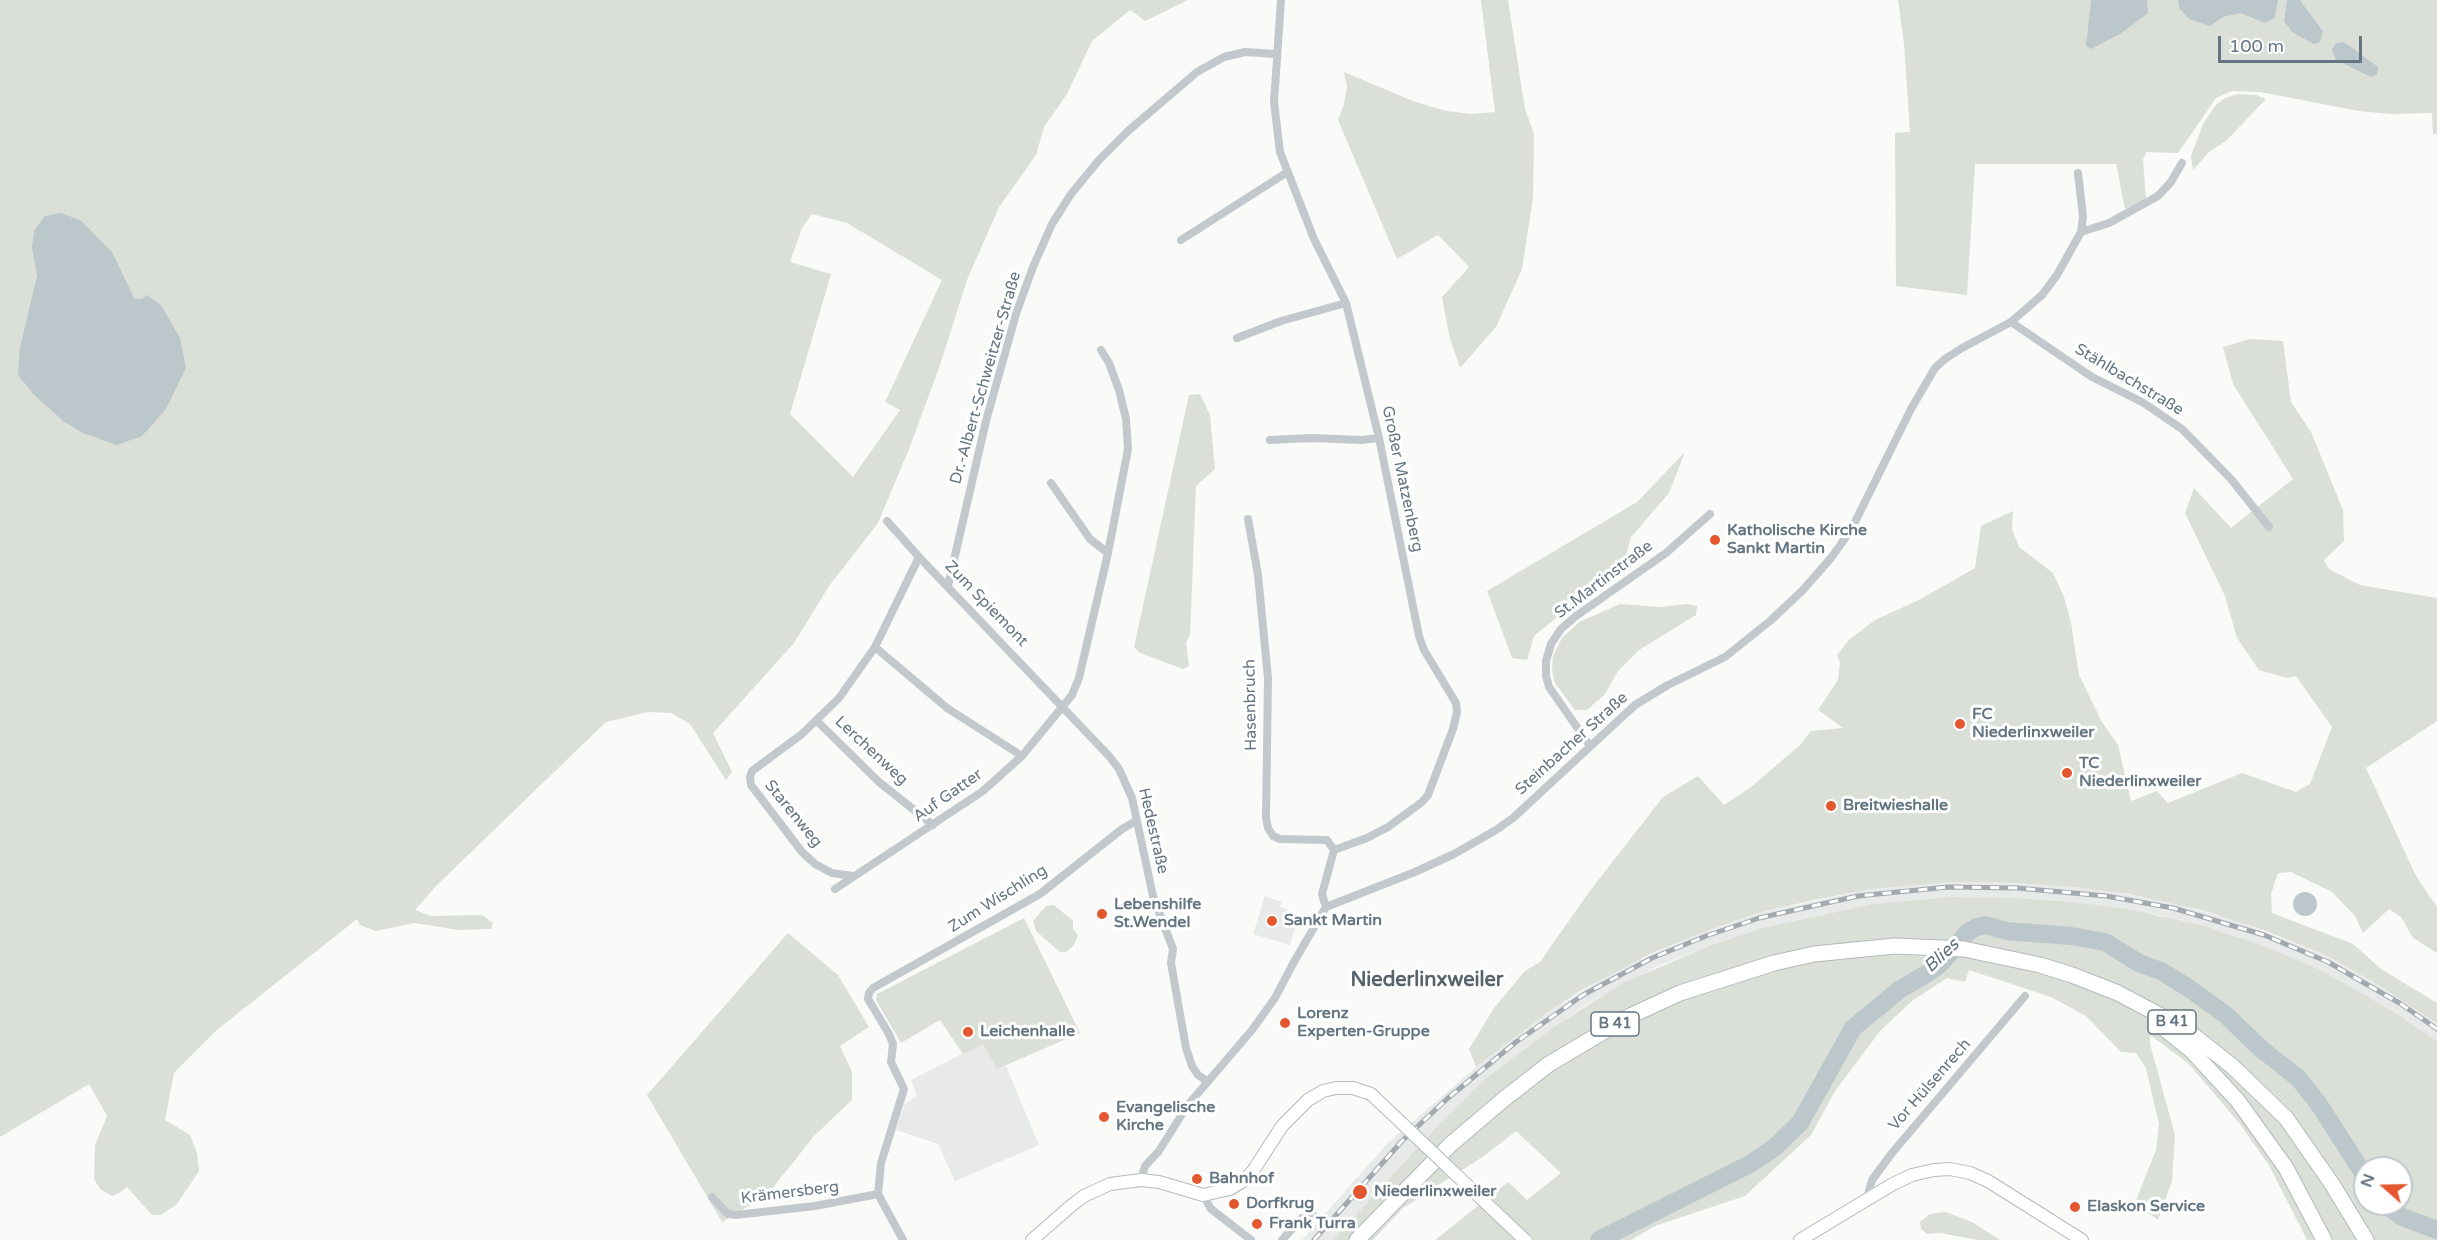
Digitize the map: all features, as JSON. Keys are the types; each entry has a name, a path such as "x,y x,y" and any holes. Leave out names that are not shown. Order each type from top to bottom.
{"highway":[{"name":"B 41","path":"1357,1240 1450,1145 1503,1099 1549,1065 1630,1016 1680,993 1774,963 1860,948 1940,947 2003,956 2072,975 2118,993 2165,1018 2213,1051 2261,1092 2286,1118 2332,1184 2366,1240"},
{"path":"2003,956 2070,979 2115,998 2159,1023 2192,1051 2238,1101 2286,1168 2324,1240"}],"main road":[{"path":"1032,1240 1084,1196 1110,1184 1141,1180 1159,1182 1203,1195 1230,1189 1253,1171 1291,1115 1323,1091 1345,1087 1371,1094 1525,1240"},
{"path":"1800,1240 1867,1198 1912,1175 1950,1169 1970,1173 1988,1181 2082,1240"}],"street":[{"name":"Großer Matzenberg","path":"1281,0 1274,102 1280,152 1314,239 1346,303 1379,438 1419,636 1424,650 1456,703 1457,712 1454,729 1428,795 1422,802 1388,827 1367,838 1334,850"},
{"name":"Dr.-Albert-Schweitzer-Straße","path":"948,586 986,421 1016,314 1052,224 1071,194 1128,131 1197,72 1224,57 1245,52 1277,54"},
{"path":"2081,232 2109,223 2158,196 2171,182 2182,163"},
{"path":"1181,240 1286,172"},
{"name":"Steinbacher Straße","path":"1326,907 1415,872 1454,854 1496,830 1513,818 1639,702 1725,657 1802,591 1831,558 1851,530 1924,383 1935,368 1944,359 1962,348 2011,322 2047,288 2074,247 2081,232 2083,217 2078,173"},
{"path":"1237,338 1281,321 1346,303"},
{"name":"Stählbachstraße","path":"2011,322 2092,377 2142,402 2182,429 2231,479 2269,527"},
{"name":"Auf Gatter","path":"835,889 983,791 1022,756 1072,696 1108,553 1128,449 1126,419 1119,390 1109,363 1101,350"},
{"path":"1270,440 1379,438"},
{"path":"1051,483 1090,539 1108,553"},
{"name":"St.Martinstraße","path":"1590,746 1549,687 1546,661 1551,644 1561,629 1576,616 1666,553 1710,514"},
{"name":"Hasenbruch","path":"1248,519 1258,575 1268,678 1266,818 1268,828 1273,836 1280,839 1327,840 1334,850"},
{"name":"Zum Spiemont","path":"887,521 1063,709"},
{"path":"817,721 838,698 875,647 919,557"},
{"path":"875,647 947,708 1022,756"},
{"name":"Hedestraße","path":"1063,709 1119,769 1132,798 1153,897 1173,950 1171,963 1186,1048 1192,1066 1198,1075 1207,1081"},
{"name":"Starenweg","path":"817,721 752,771 751,785 802,852 815,864 832,873 853,876"},
{"name":"Lerchenweg","path":"817,721 879,782 933,825"},
{"name":"Zum Wischling","path":"878,1194 881,1163 903,1099 904,1089 891,1062 893,1044 868,999 869,993 873,988 1040,894 1122,829 1136,821"},
{"path":"1141,1180 1145,1166 1159,1151 1176,1121 1207,1081 1252,1030 1275,998 1326,907 1322,894 1334,850"},
{"name":"Vor Hülsenrech","path":"1867,1198 1872,1180 1892,1153 2025,996"},
{"path":"878,1194 903,1240"},
{"name":"Krämersberg","path":"712,1197 728,1214 736,1215 815,1206 878,1194"},
{"path":"1203,1195 1211,1209 1251,1240"},
{"path":"1282,1240 1302,1218 1314,1216"}],"shaded area":[{"path":"0,0 1188,0 1145,21 1130,10 1092,41 1067,94 1044,127 1036,155 999,207 967,280 939,368 878,523 829,586 794,643 713,733 732,772 726,780 690,724 671,713 648,712 606,722 437,885 415,910 431,916 482,915 493,923 491,929 458,930 415,923 376,931 360,925 357,919 218,1029 174,1073 165,1120 190,1135 197,1153 199,1171 177,1204 161,1215 152,1215 127,1187 112,1196 100,1189 94,1179 95,1145 107,1116 89,1084 0,1137","holes":["812,214 847,223 942,280 885,402 900,410 853,477 790,414 831,274 790,262 802,228","82,221 112,252 135,299 142,299 63,421 35,396 19,375 20,347 37,275"]},
{"path":"1481,0 1508,0 1525,109 1534,134 1533,198 1522,269 1496,327 1460,368 1449,335 1442,297 1469,267 1438,235 1397,259 1338,120 1347,86 1344,72 1413,101 1446,111 1472,114 1495,112"},
{"path":"1898,0 2178,0 2179,8 2210,26 2223,17 2241,12 2275,17 2278,0 2287,0 2284,21 2323,31 2300,0 2437,0 2437,134 2433,134 2432,113 2391,114 2359,111 2260,92 2232,91 2216,98 2178,153 2146,152 2143,160 2146,200 2125,209 2116,164 1975,164 1967,295 1896,286 1895,133 1910,132 1904,44"},
{"path":"2091,0 2147,0 2148,13 2120,34 2091,49 2086,46"},
{"path":"2178,0 2278,0 2275,17 2265,23 2241,13 2223,17 2210,26 2189,19 2179,8"},
{"path":"2287,0 2300,0 2323,31 2320,42 2314,44 2292,32 2284,21"},
{"path":"2344,42 2378,67 2377,75 2371,77 2336,60 2332,50 2336,43"},
{"path":"2238,94 2256,95 2266,99 2226,141 2209,152 2193,170 2191,156 2203,124 2215,106 2225,98"},
{"path":"61,213 82,221 112,252 135,299 142,299 147,295 161,305 180,338 186,368 166,409 142,436 117,445 83,433 63,421 35,396 18,375 20,347 37,275 32,248 34,231 45,216"},
{"path":"2250,339 2283,341 2291,402 2311,432 2343,510 2344,541 2324,560 2329,569 2360,585 2437,598 2437,721 2366,768 2416,876 2437,907 2437,953 2413,938 2401,917 2389,909 2363,933 2355,916 2332,892 2291,872 2278,873 2271,894 2272,913 2353,944 2381,969 2437,1003 2437,1023 2330,957 2266,931 2205,911 2130,894 2074,887 1948,882 1871,889 1814,900 1757,913 1704,932 1650,954 1580,991 1476,1067 1469,1049 1494,1008 1525,971 1540,962 1589,892 1663,797 1698,776 1724,805 1751,787 1800,745 1811,731 1843,728 1818,710 1838,680 1840,662 1837,655 1850,639 1875,620 1919,600 1975,568 1981,526 2013,511 2012,529 2019,547 2053,573 2064,597 2071,622 2079,675 2102,722 2118,745 2131,801 2157,791 2168,803 2242,773 2296,792 2310,784 2332,727 2296,676 2287,678 2259,670 2237,638 2225,596 2185,513 2194,488 2231,528 2293,479 2233,384 2223,347"},
{"path":"1200,394 1210,415 1215,469 1196,486 1190,635 1186,643 1189,666 1183,669 1140,653 1134,647 1189,395"},
{"path":"1685,452 1669,493 1631,537 1624,563 1534,636 1527,660 1512,658 1487,591 1637,502"},
{"path":"1620,604 1661,607 1687,604 1697,606 1696,615 1639,650 1618,671 1605,694 1587,710 1575,710 1555,683 1552,671 1553,656 1562,638 1579,622"},
{"path":"1948,882 2052,884 2107,891 2161,900 2234,920 2330,957 2375,983 2437,1023 2437,1041 2396,1013 2323,971 2229,934 2158,915 2073,902 2017,898 1949,897 1873,904 1762,928 1709,946 1656,967 1588,1004 1486,1078 1439,1124 1333,1240 1302,1240 1387,1144 1476,1067 1547,1013 1618,969 1704,932 1757,913 1871,889"},
{"path":"2305,892 2314,895 2317,904 2314,913 2305,916 2296,913 2293,904 2296,895"},
{"name":"Sankt Martin","path":"1265,896 1282,902 1280,907 1287,909 1284,920 1296,924 1290,945 1253,934"},
{"path":"1949,897 2073,902 2127,909 2201,925 2261,945 2323,971 2396,1013 2437,1041 2437,1240 2307,1240 2270,1167 2240,1124 2188,1063 2150,1035 2150,1044 2175,1135 2172,1181 2158,1220 2135,1203 2156,1150 2159,1124 2146,1068 2136,1053 2121,1052 2086,1016 2051,997 1969,970 1965,982 1947,978 1912,1001 1880,1031 1835,1091 1811,1135 1745,1196 1655,1226 1631,1240 1435,1240 1508,1182 1527,1200 1561,1173 1516,1131 1484,1156 1403,1208 1373,1240 1333,1240 1439,1124 1486,1078 1555,1026 1625,982 1709,946 1762,928 1873,904"},
{"path":"1054,905 1073,921 1073,929 1078,935 1074,945 1066,952 1060,952 1036,931 1033,921 1046,906"},
{"path":"1024,918 1080,1033 997,1069 983,1044 963,1054 940,1020 901,1043 876,1000 877,994"},
{"path":"788,933 838,975 869,1027 840,1046 852,1072 852,1100 814,1136 767,1195 722,1222 647,1095"},
{"path":"983,1043 997,1069 1006,1066 1039,1145 955,1181 938,1144 896,1130 905,1104 917,1096 911,1080"},
{"path":"1946,1212 1972,1222 2000,1240 1978,1240 1940,1233 1927,1234 1921,1229 1920,1222 1930,1214"}],"waterway":[{"name":"Blies","path":"1599,1240 1750,1164 1774,1148 1800,1123 1853,1028 1899,990 1940,964 1968,932 1986,925 2006,931 2071,936 2105,942 2139,963 2161,971 2187,987 2226,1015 2260,1048 2298,1078 2318,1103 2353,1157"},
{"name":"Blies","path":"2401,1216 2437,1230"}],"railway":[{"path":"1314,1240 1402,1141 1448,1098 1516,1042 1583,995 1652,958 1706,936 1759,918 1858,896 1948,887 2017,888 2106,896 2173,908 2264,935 2328,962 2401,1004 2437,1029"}],"place":[{"name":"Katholische Kirche Sankt Martin","path":"1715,540"},
{"name":"FC Niederlinxweiler","path":"1960,724"},
{"name":"TC Niederlinxweiler","path":"2067,773"},
{"name":"Breitwieshalle","path":"1831,806"},
{"name":"Lebenshilfe St.Wendel","path":"1102,914"},
{"name":"Sankt Martin","path":"1272,921"},
{"name":"Lorenz Experten-Gruppe","path":"1285,1023"},
{"name":"Leichenhalle","path":"968,1032"},
{"name":"Evangelische Kirche","path":"1104,1117"},
{"name":"Bahnhof","path":"1197,1179"},
{"name":"Niederlinxweiler","path":"1360,1192"},
{"name":"Dorfkrug","path":"1234,1204"},
{"name":"Elaskon Service","path":"2075,1207"},
{"name":"Frank Turra","path":"1257,1224"}],"district":[{"name":"Niederlinxweiler","path":"1427,981"}]}
